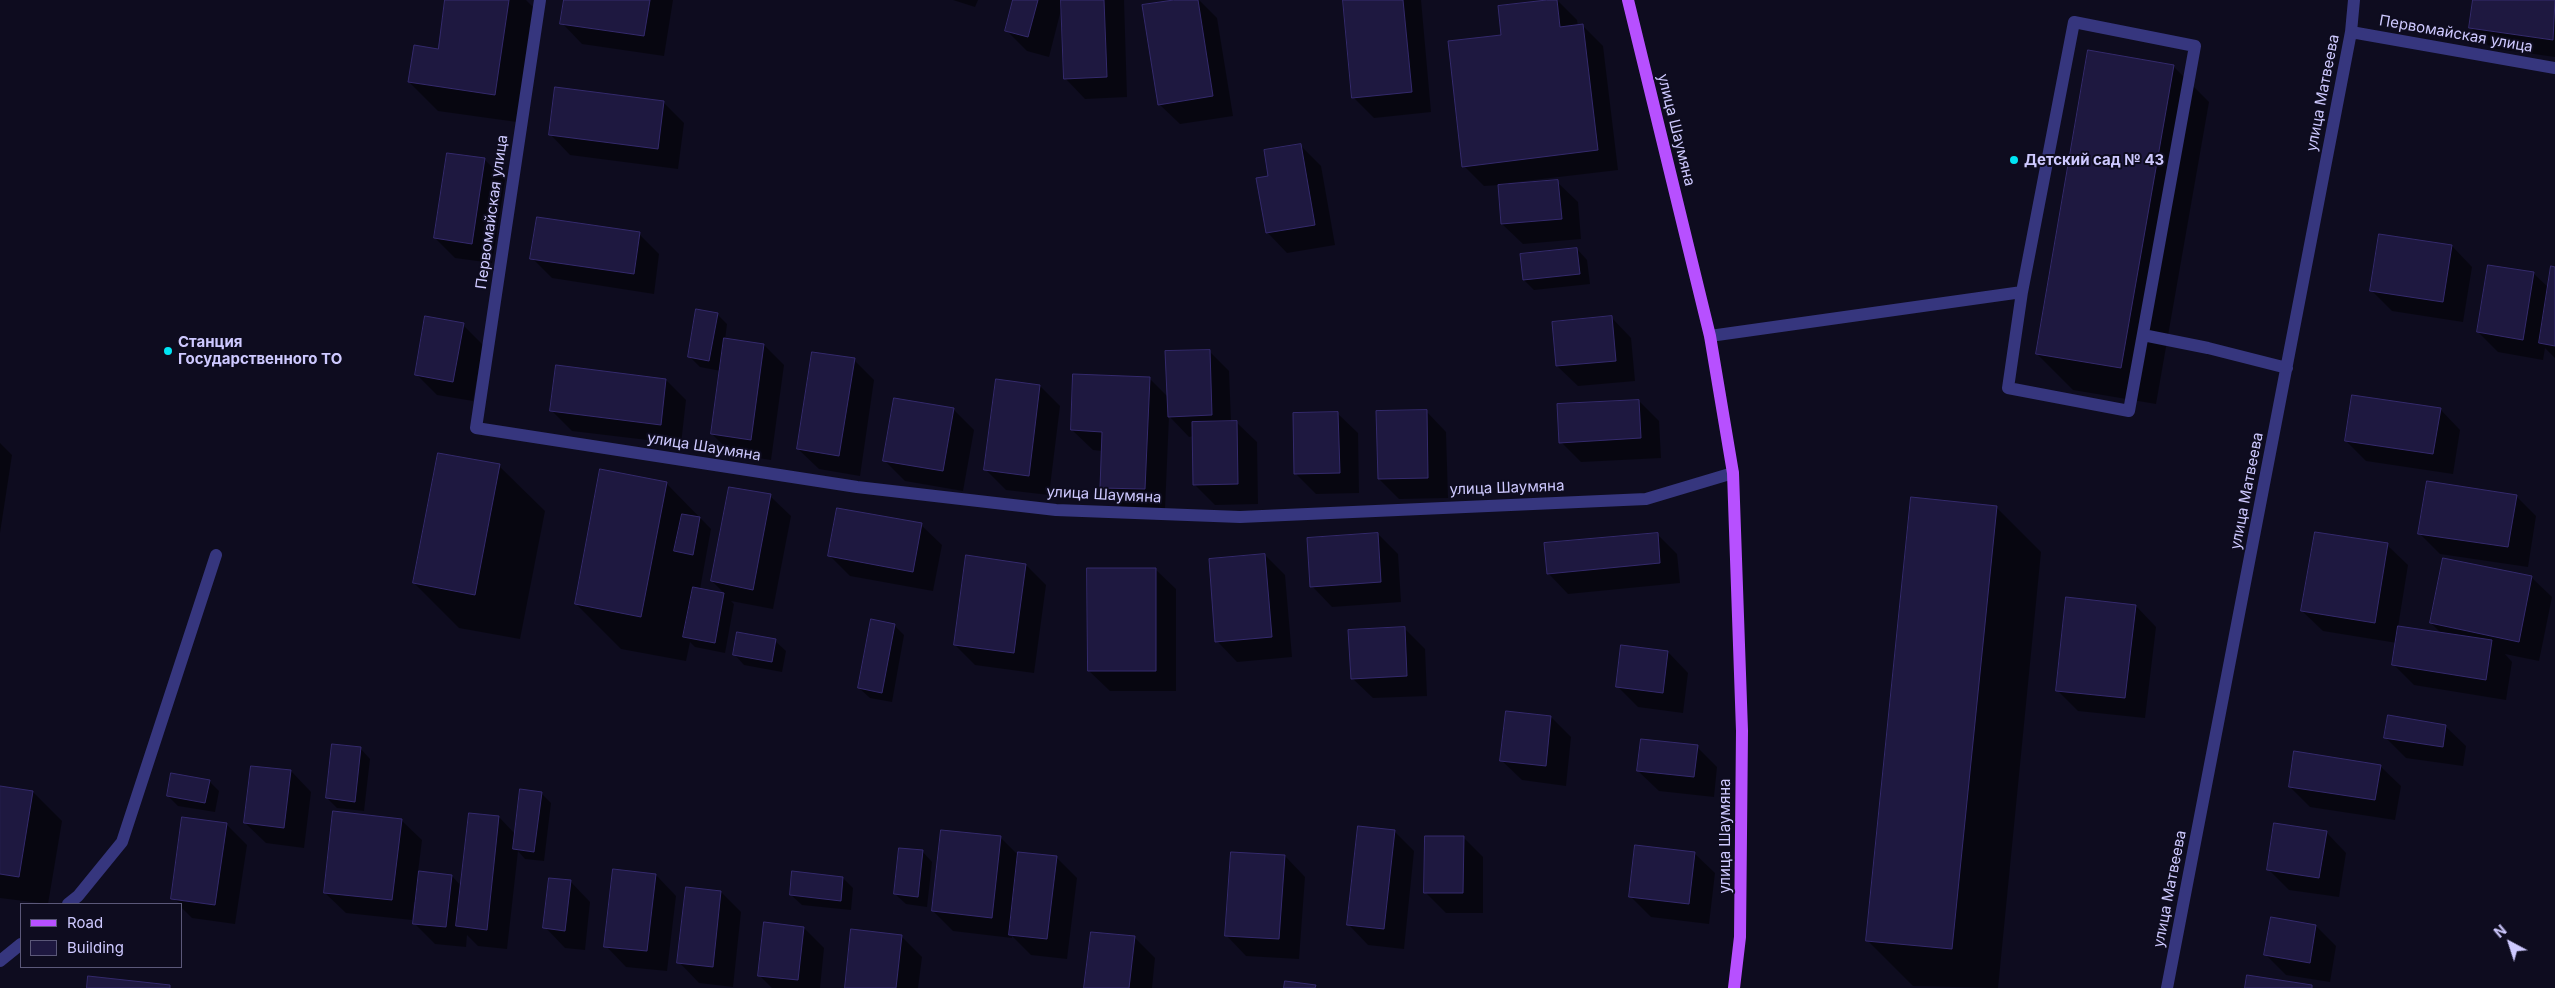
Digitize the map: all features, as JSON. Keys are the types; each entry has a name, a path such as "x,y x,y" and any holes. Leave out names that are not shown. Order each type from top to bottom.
{"main road":[{"name":"улица Шаумяна","path":"1628,0 1710,336 1733,473 1742,731 1740,937 1734,988"}],"street":[{"name":"Первомайская улица","path":"476,428 540,0"},
{"name":"улица Матвеева","path":"2167,988 2351,32 2354,0"},
{"path":"2074,22 2195,46 2129,412 2008,388 2022,292 2074,22"},
{"name":"Первомайская улица","path":"2351,32 2555,68"},
{"path":"1710,336 2022,292"},
{"path":"2143,335 2208,348 2287,368"},
{"name":"улица Шаумяна","path":"476,428 857,487 1056,510 1230,517 1646,499 1733,473"},
{"path":"69,903 78,896 122,842 216,555"},
{"path":"0,962 20,945"}],"building":[{"path":"445,0 509,0 495,95 408,82 414,45 438,49"},
{"path":"564,0 650,0 644,36 560,24"},
{"path":"1013,0 1038,0 1028,37 1005,31"},
{"path":"1061,0 1104,0 1107,77 1064,79"},
{"path":"1174,0 1198,0 1213,96 1158,105 1142,5"},
{"path":"1343,0 1403,0 1412,92 1352,98"},
{"path":"1557,0 1560,27 1583,24 1598,150 1462,167 1448,41 1501,35 1498,6"},
{"path":"2473,0 2555,0 2553,40 2469,28"},
{"path":"2088,50 2174,65 2121,368 2036,354"},
{"path":"555,87 664,101 658,149 549,135"},
{"path":"1301,144 1315,225 1266,233 1256,178 1268,176 1264,150"},
{"path":"447,153 485,158 472,244 434,238"},
{"path":"1558,180 1562,219 1501,224 1498,185"},
{"path":"537,217 640,232 634,274 530,259"},
{"path":"2379,234 2452,245 2443,302 2370,291"},
{"path":"1577,248 1580,274 1523,280 1520,254"},
{"path":"2488,265 2534,272 2523,340 2477,332"},
{"path":"2551,266 2555,267 2555,346 2539,343"},
{"path":"696,309 718,313 709,361 688,357"},
{"path":"425,316 464,323 453,382 415,375"},
{"path":"1612,316 1616,361 1556,366 1552,322"},
{"path":"724,338 764,344 751,440 711,434"},
{"path":"1210,350 1212,415 1168,417 1165,351"},
{"path":"812,352 855,358 839,456 797,449"},
{"path":"556,365 666,379 661,425 550,411"},
{"path":"1073,374 1150,377 1145,489 1100,488 1102,432 1071,430"},
{"path":"996,379 1040,385 1029,476 984,470"},
{"path":"2352,395 2441,408 2433,454 2345,441"},
{"path":"894,398 954,408 943,471 883,461"},
{"path":"1639,400 1641,438 1559,443 1557,404"},
{"path":"1427,410 1428,478 1378,479 1376,411"},
{"path":"1338,412 1340,473 1294,474 1293,413"},
{"path":"1237,421 1238,484 1193,485 1192,422"},
{"path":"438,453 500,464 475,595 413,583"},
{"path":"600,469 667,482 641,617 575,604"},
{"path":"2427,481 2517,495 2508,547 2418,534"},
{"path":"729,487 771,494 753,590 711,581"},
{"path":"1911,497 1997,506 1952,949 1866,941"},
{"path":"837,508 922,523 913,572 828,556"},
{"path":"682,514 700,517 693,555 674,551"},
{"path":"2315,532 2388,543 2375,623 2301,611"},
{"path":"1378,533 1381,582 1310,587 1307,538"},
{"path":"1658,533 1660,563 1547,574 1544,543"},
{"path":"1265,554 1272,637 1215,642 1209,559"},
{"path":"966,555 1026,564 1014,653 954,645"},
{"path":"2443,558 2532,576 2519,642 2430,623"},
{"path":"1087,568 1156,568 1156,671 1088,671"},
{"path":"693,587 724,593 715,643 683,637"},
{"path":"2066,597 2136,605 2125,698 2056,691"},
{"path":"871,619 895,624 882,693 858,688"},
{"path":"2398,626 2492,640 2486,680 2392,665"},
{"path":"1405,627 1407,676 1351,679 1348,630"},
{"path":"737,632 776,639 772,662 733,655"},
{"path":"1621,645 1668,651 1663,693 1616,687"},
{"path":"1506,711 1551,716 1546,766 1500,761"},
{"path":"2388,715 2446,725 2443,747 2384,738"},
{"path":"1641,739 1698,745 1694,777 1637,771"},
{"path":"332,744 361,747 355,802 326,798"},
{"path":"2294,751 2381,765 2375,800 2289,787"},
{"path":"251,766 291,770 284,828 244,823"},
{"path":"171,773 210,780 205,803 167,796"},
{"path":"0,786 33,791 19,877 0,874"},
{"path":"520,789 542,792 534,852 513,849"},
{"path":"333,811 402,819 392,900 324,893"},
{"path":"469,813 499,816 487,930 456,926"},
{"path":"182,817 227,823 215,905 171,899"},
{"path":"2274,823 2327,831 2319,878 2267,870"},
{"path":"1358,826 1395,830 1384,929 1347,925"},
{"path":"941,830 1001,836 992,918 932,911"},
{"path":"1425,836 1464,836 1463,893 1424,893"},
{"path":"1635,845 1695,852 1689,904 1629,897"},
{"path":"899,848 923,850 918,897 894,894"},
{"path":"1018,852 1057,856 1047,939 1009,935"},
{"path":"1231,852 1285,855 1279,939 1225,936"},
{"path":"613,869 656,874 647,951 604,947"},
{"path":"419,871 452,875 446,927 413,924"},
{"path":"792,871 843,877 841,901 790,895"},
{"path":"549,878 571,880 565,931 543,928"},
{"path":"686,887 721,891 713,967 677,963"},
{"path":"2271,917 2316,925 2310,963 2264,955"},
{"path":"764,922 804,927 798,980 758,976"},
{"path":"851,929 902,935 896,988 845,988"},
{"path":"1091,932 1135,936 1129,988 1084,988"},
{"path":"2247,975 2312,985 2312,988 2245,988"},
{"path":"88,976 170,985 170,988 87,988"},
{"path":"1285,981 1316,985 1315,988 1284,988"}],"place":[{"name":"Детский сад № 43","path":"2014,160"},
{"name":"Станция Государственного ТО","path":"168,351"}]}
